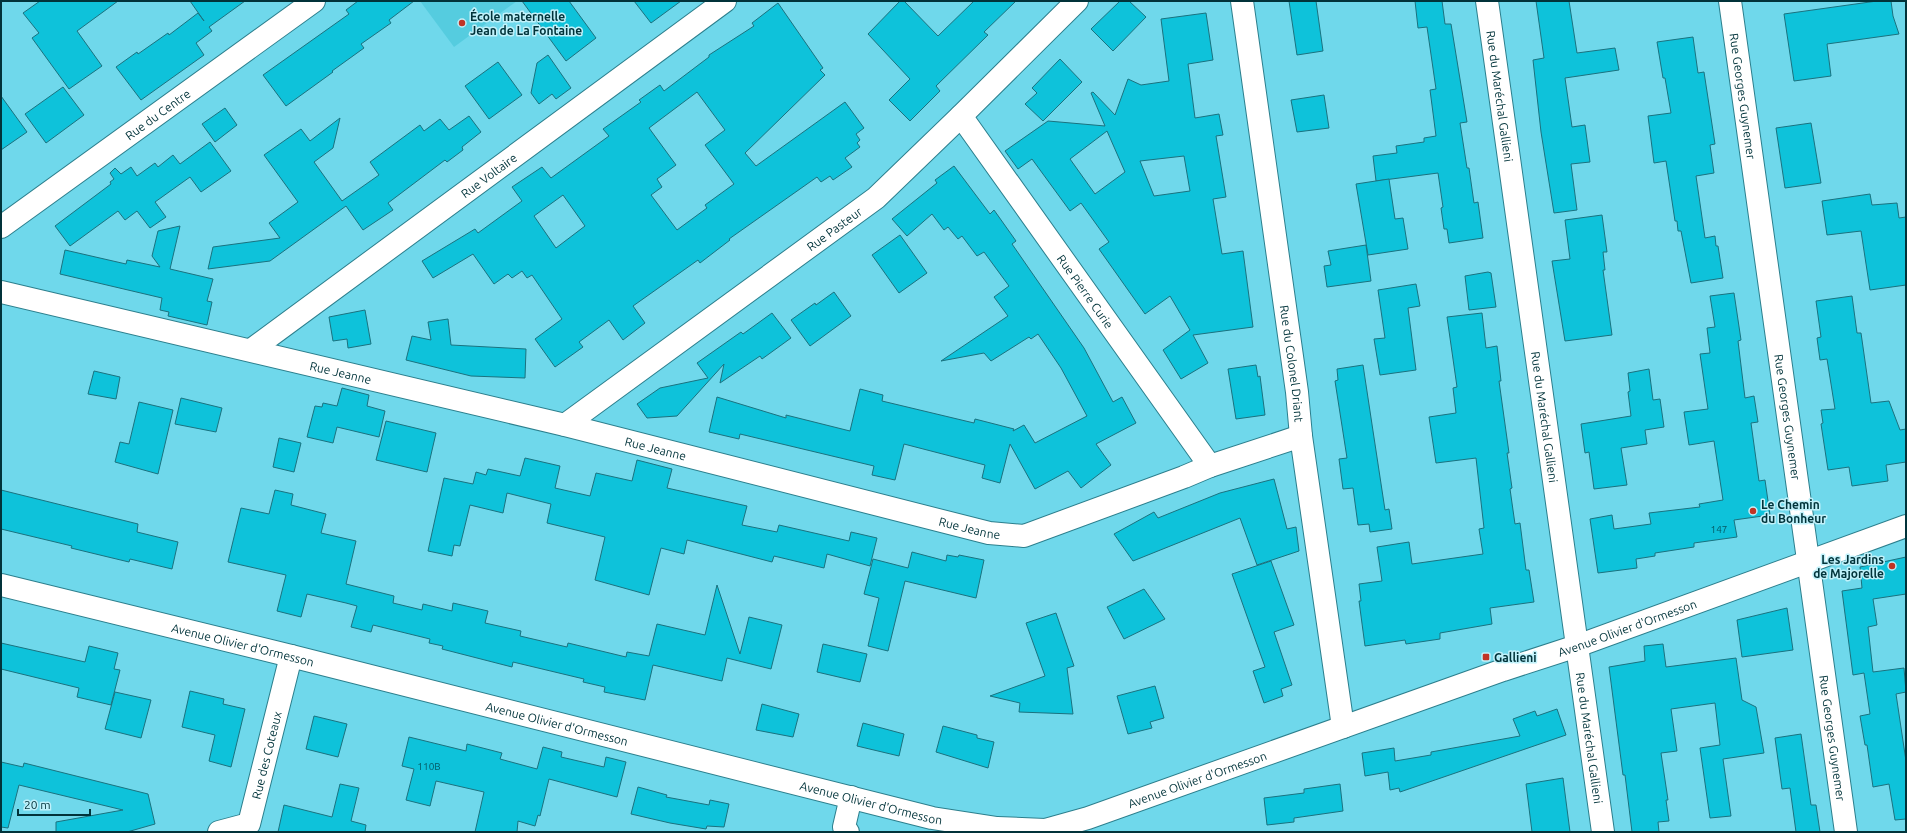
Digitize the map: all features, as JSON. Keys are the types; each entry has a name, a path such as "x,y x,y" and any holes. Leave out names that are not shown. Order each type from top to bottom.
{"street":[{"name":"Rue du Centre","path":"1,227 314,1"},
{"name":"Rue Voltaire","path":"251,350 726,1"},
{"name":"Rue Pasteur","path":"565,425 876,198 1077,1"},
{"name":"Rue du Colonel Driant","path":"1242,1 1297,392 1301,436 1343,727"},
{"name":"Rue du Maréchal Gallieni","path":"1487,1 1603,832"},
{"name":"Rue Georges Guynemer","path":"1730,1 1810,561 1846,832"},
{"name":"Rue Pierre Curie","path":"961,116 1210,466"},
{"name":"Rue Jeanne","path":"1,292 565,425 989,533 1024,536 1210,466 1301,436"},
{"name":"Avenue Olivier d'Ormesson","path":"1,585 291,656 932,818 997,828 1045,830 1088,818 1343,727 1577,646 1906,526"},
{"name":"Rue des Coteaux","path":"219,832 248,824 291,656"},
{"path":"848,832 844,827 850,797"}],"shaded area":[{"name":"École maternelle Jean de La Fontaine","path":"420,1 517,1 454,47"}],"building":[{"path":"40,1 118,1 77,31 102,66 69,89 32,38 39,33 23,13"},
{"path":"190,1 245,1 209,27 212,31 196,43 204,55 141,100 116,67 168,33 169,35 198,13 204,21"},
{"path":"358,1 414,1 389,20 391,23 361,44 364,48 286,106 263,75 349,14 346,10"},
{"path":"522,1 569,1 596,38 566,61"},
{"path":"634,1 681,1 651,23"},
{"path":"900,1 904,1 938,36 974,1 1016,1 984,32 988,35 936,86 940,91 910,121 889,100 910,79 868,34"},
{"path":"1120,1 1129,1 1146,17 1113,51 1091,29"},
{"path":"1289,1 1316,1 1323,51 1297,55"},
{"path":"1415,1 1442,1 1445,24 1451,24 1467,122 1460,123 1474,203 1478,202 1483,238 1449,243 1447,229 1444,229 1441,208 1443,207 1438,173 1376,181 1373,156 1397,153 1396,146 1424,142 1424,138 1436,136 1430,90 1436,89 1427,27 1418,28"},
{"path":"1536,1 1569,1 1577,53 1615,48 1619,70 1565,78 1572,127 1585,125 1590,162 1571,164 1577,210 1554,213 1541,132 1533,60 1544,58"},
{"path":"1877,1 1891,1 1893,16 1899,34 1827,44 1831,76 1794,81 1784,14"},
{"path":"778,3 823,68 820,70 825,75 745,153 756,166 845,102 864,128 856,134 860,140 857,143 860,147 845,158 852,167 833,180 830,176 821,182 817,177 729,239 730,240 700,263 698,260 633,306 645,323 623,340 609,320 579,342 583,347 555,367 535,339 562,319 532,275 527,278 522,271 512,278 508,274 494,284 473,254 433,278 422,261 475,229 478,233 522,201 512,187 542,167 551,178 609,136 603,129 641,102 639,100 660,85 664,91 709,57 709,55 754,26 752,23","holes":["697,92 725,130 705,145 734,184 705,205 707,208 677,230 651,195 662,187 657,179 676,165 649,128","563,195 585,226 556,248 534,216"]},
{"path":"1206,13 1213,60 1188,64 1195,118 1219,114 1223,135 1216,136 1226,197 1213,199 1222,254 1243,251 1253,327 1193,335 1208,363 1181,379 1163,350 1190,330 1170,296 1145,314 1099,249 1109,242 1081,203 1070,211 1032,159 1018,169 1005,151 1048,121 1105,126 1091,93 1093,92 1115,115 1128,79 1141,85 1169,81 1161,19","holes":["1107,131 1125,172 1095,194 1070,159","1184,156 1190,191 1154,196 1140,161"]},
{"path":"1693,37 1698,73 1704,72 1715,144 1710,145 1714,173 1696,176 1705,238 1715,236 1723,278 1691,283 1681,231 1678,231 1677,221 1675,221 1666,161 1654,163 1648,116 1671,113 1657,42"},
{"path":"548,55 571,88 556,99 552,94 539,104 531,93 537,63"},
{"path":"1060,59 1082,82 1043,121 1025,104 1037,93 1032,88"},
{"path":"498,62 522,95 489,119 465,86"},
{"path":"63,87 84,115 46,143 25,114"},
{"path":"1324,95 1329,128 1297,132 1291,100"},
{"path":"1,96 27,132 1,150"},
{"path":"225,108 237,125 215,142 202,124"},
{"path":"469,116 481,132 462,147 463,150 447,162 445,160 388,203 393,210 363,230 346,206 270,261 208,269 213,247 280,238 269,223 298,202 264,155 301,129 310,141 340,118 333,148 314,162 342,201 379,175 370,162 420,125 424,131 440,119 449,130"},
{"path":"1811,123 1821,183 1785,188 1776,128"},
{"path":"210,142 231,171 201,192 190,177 155,202 166,217 150,228 137,211 125,220 118,211 70,246 55,226 111,184 110,182 114,179 110,173 115,168 121,174 131,167 137,176 155,163 158,167 173,155 180,164"},
{"path":"954,166 990,214 994,210 1016,241 1012,244 1084,348 1113,402 1122,397 1136,423 1096,444 1111,465 1081,488 1068,471 1035,489 1010,444 1000,483 982,478 985,465 904,444 895,480 872,475 874,466 740,434 739,439 709,432 717,397 786,418 786,415 850,431 860,389 883,395 882,401 974,423 975,419 1014,429 1013,431 1024,425 1035,443 1087,416 1061,368 1038,334 1031,339 1029,337 991,361 984,353 941,361 1008,316 994,297 1009,286 984,252 977,256 962,236 958,239 948,227 944,230 932,214 907,236 892,219 937,183 935,180"},
{"path":"1389,179 1395,219 1403,218 1408,249 1368,255 1356,184"},
{"path":"1870,194 1872,205 1897,203 1899,218 1906,217 1906,285 1870,290 1861,231 1827,235 1822,201"},
{"path":"1602,215 1607,252 1603,252 1605,270 1603,270 1612,335 1565,341 1552,261 1570,259 1565,220"},
{"path":"180,226 170,269 213,279 207,301 212,302 207,325 168,316 169,312 160,310 162,298 60,274 65,250 126,264 127,260 160,267 152,256 158,231"},
{"path":"900,235 927,273 899,293 872,255"},
{"path":"1366,245 1371,281 1327,287 1324,266 1331,265 1328,251"},
{"path":"1488,272 1491,273 1496,307 1469,310 1465,276"},
{"path":"1416,284 1420,306 1408,308 1416,370 1380,375 1374,339 1385,338 1378,290"},
{"path":"834,292 851,316 810,346 791,320"},
{"path":"1734,293 1741,340 1738,341 1745,398 1754,396 1758,422 1751,423 1759,481 1765,480 1770,515 1734,520 1737,537 1694,543 1694,547 1655,553 1655,556 1636,559 1637,568 1598,573 1590,519 1612,515 1614,529 1651,524 1649,513 1700,507 1699,504 1723,500 1714,441 1689,445 1684,412 1708,409 1700,354 1710,353 1707,328 1715,327 1710,296"},
{"path":"1852,296 1857,333 1861,333 1871,403 1889,401 1900,430 1906,429 1906,462 1886,465 1888,481 1852,486 1849,467 1828,470 1821,424 1823,423 1821,410 1835,409 1827,359 1820,360 1817,338 1821,337 1816,301"},
{"path":"365,310 371,344 348,348 347,339 333,341 329,317"},
{"path":"772,313 791,338 762,359 760,356 720,383 724,364 677,416 647,418 637,404 660,388 708,378 697,363 741,332 743,334"},
{"path":"1482,313 1486,348 1497,346 1501,381 1499,381 1509,453 1507,453 1512,488 1510,489 1515,524 1520,523 1526,570 1529,570 1534,602 1490,608 1492,624 1440,633 1440,639 1406,644 1405,640 1365,646 1359,601 1361,601 1359,584 1382,581 1377,547 1409,542 1412,564 1483,554 1479,529 1484,528 1476,458 1436,463 1429,417 1456,413 1453,388 1457,387 1447,317"},
{"path":"448,319 451,345 526,349 525,378 471,376 406,360 412,336 431,340 428,322"},
{"path":"1256,365 1258,377 1260,376 1265,415 1236,419 1228,369"},
{"path":"1363,365 1385,510 1389,509 1392,529 1370,532 1369,524 1358,525 1353,488 1343,489 1339,459 1347,458 1335,381 1338,380 1337,369"},
{"path":"1649,369 1653,400 1660,399 1664,427 1645,430 1647,444 1621,448 1627,485 1594,489 1589,452 1585,453 1581,424 1631,416 1628,392 1630,391 1628,373"},
{"path":"94,371 120,377 116,399 88,394"},
{"path":"342,388 369,395 367,406 385,411 379,437 337,427 333,443 307,437 315,406 322,407 323,403 337,406"},
{"path":"181,398 222,408 216,432 175,424"},
{"path":"139,402 173,410 158,474 115,462 120,442 129,444"},
{"path":"386,421 436,433 427,472 376,460"},
{"path":"279,438 301,443 294,472 273,467"},
{"path":"525,458 560,466 555,488 590,496 596,473 632,481 637,460 672,469 667,488 747,506 742,525 777,532 779,525 849,541 851,532 877,538 870,566 827,554 824,568 774,556 772,562 687,540 684,554 661,548 649,595 595,580 605,537 547,523 551,504 507,493 503,513 470,505 460,546 454,545 452,556 428,551 444,478 473,484 476,472 486,475 488,469 520,476"},
{"path":"1274,479 1287,529 1296,527 1299,551 1257,565 1240,518 1133,561 1114,534 1154,512 1158,518 1220,493"},
{"path":"1,490 138,524 137,532 178,542 172,569 130,559 129,562 71,548 72,546 1,529"},
{"path":"275,490 293,494 291,505 326,514 321,533 356,541 346,584 394,596 393,603 422,610 423,604 452,611 453,603 488,611 485,623 521,631 520,636 567,647 568,643 626,657 627,652 649,656 657,624 705,635 717,585 740,654 749,617 782,625 771,669 727,658 722,681 653,665 645,700 604,692 605,687 583,682 584,679 513,662 512,667 442,649 443,646 429,643 430,639 373,625 371,632 351,627 357,606 346,603 307,594 301,617 277,611 286,575 228,562 241,508 269,514"},
{"path":"912,552 946,561 947,555 958,557 959,555 984,560 976,598 905,581 888,651 868,646 879,598 864,594 873,559 908,568"},
{"path":"1906,557 1906,594 1873,599 1877,625 1868,627 1873,672 1904,668 1906,692 1896,694 1906,761 1906,819 1895,820 1889,784 1873,787 1867,745 1865,745 1860,716 1870,714 1864,673 1853,675 1842,591 1862,588 1860,567"},
{"path":"1271,561 1294,625 1274,632 1292,685 1281,689 1283,696 1264,703 1253,671 1265,667 1232,574"},
{"path":"1144,589 1165,619 1124,639 1107,607"},
{"path":"1787,608 1793,650 1742,657 1737,620"},
{"path":"1056,613 1074,666 1067,668 1073,714 1019,712 1020,703 990,696 1045,676 1026,623"},
{"path":"1,643 85,662 89,646 118,653 114,669 120,670 111,705 77,697 79,688 1,669"},
{"path":"823,644 867,654 860,682 817,672"},
{"path":"1663,644 1666,667 1736,658 1742,700 1756,707 1764,753 1723,759 1731,816 1710,818 1700,748 1720,745 1715,703 1671,709 1677,751 1661,753 1668,800 1666,800 1669,821 1658,822 1659,832 1632,832 1609,667 1645,661 1644,646"},
{"path":"1155,686 1164,718 1150,722 1152,728 1128,734 1117,696"},
{"path":"190,691 224,699 223,704 245,709 231,767 209,761 215,735 182,727"},
{"path":"115,692 151,700 141,738 105,729"},
{"path":"762,704 799,714 793,737 756,730"},
{"path":"1557,709 1566,735 1400,792 1399,788 1390,790 1388,772 1365,776 1362,753 1394,748 1395,761 1431,755 1431,752 1520,736 1513,719 1535,711 1537,716"},
{"path":"314,716 347,724 338,757 306,749"},
{"path":"863,723 904,734 899,756 857,746"},
{"path":"943,726 977,735 977,738 994,742 988,768 936,752"},
{"path":"1801,734 1811,805 1816,805 1820,832 1796,832 1790,788 1782,789 1775,738"},
{"path":"409,737 466,751 467,744 502,753 500,759 537,769 543,747 562,752 561,757 604,767 606,757 626,762 617,797 549,779 540,816 538,815 535,826 518,821 517,832 475,832 484,792 436,781 430,806 406,800 414,769 402,766"},
{"path":"1,762 23,767 24,763 148,794 155,824 127,832 56,832 56,822 123,810 19,785 8,828 1,827"},
{"path":"1563,778 1570,832 1532,832 1526,784"},
{"path":"340,784 359,788 351,821 366,825 365,832 278,832 284,805 332,817"},
{"path":"1340,784 1343,811 1294,818 1294,822 1267,825 1264,798 1304,793 1304,789"},
{"path":"638,787 667,795 666,797 709,805 710,800 729,804 724,827 707,826 706,829 631,814"}],"place":[{"name":"École maternelle Jean de La Fontaine","path":"462,23"},
{"name":"Le Chemin du Bonheur","path":"1753,511"},
{"name":"Les Jardins de Majorelle","path":"1892,566"},
{"name":"Gallieni","path":"1486,657"}]}
